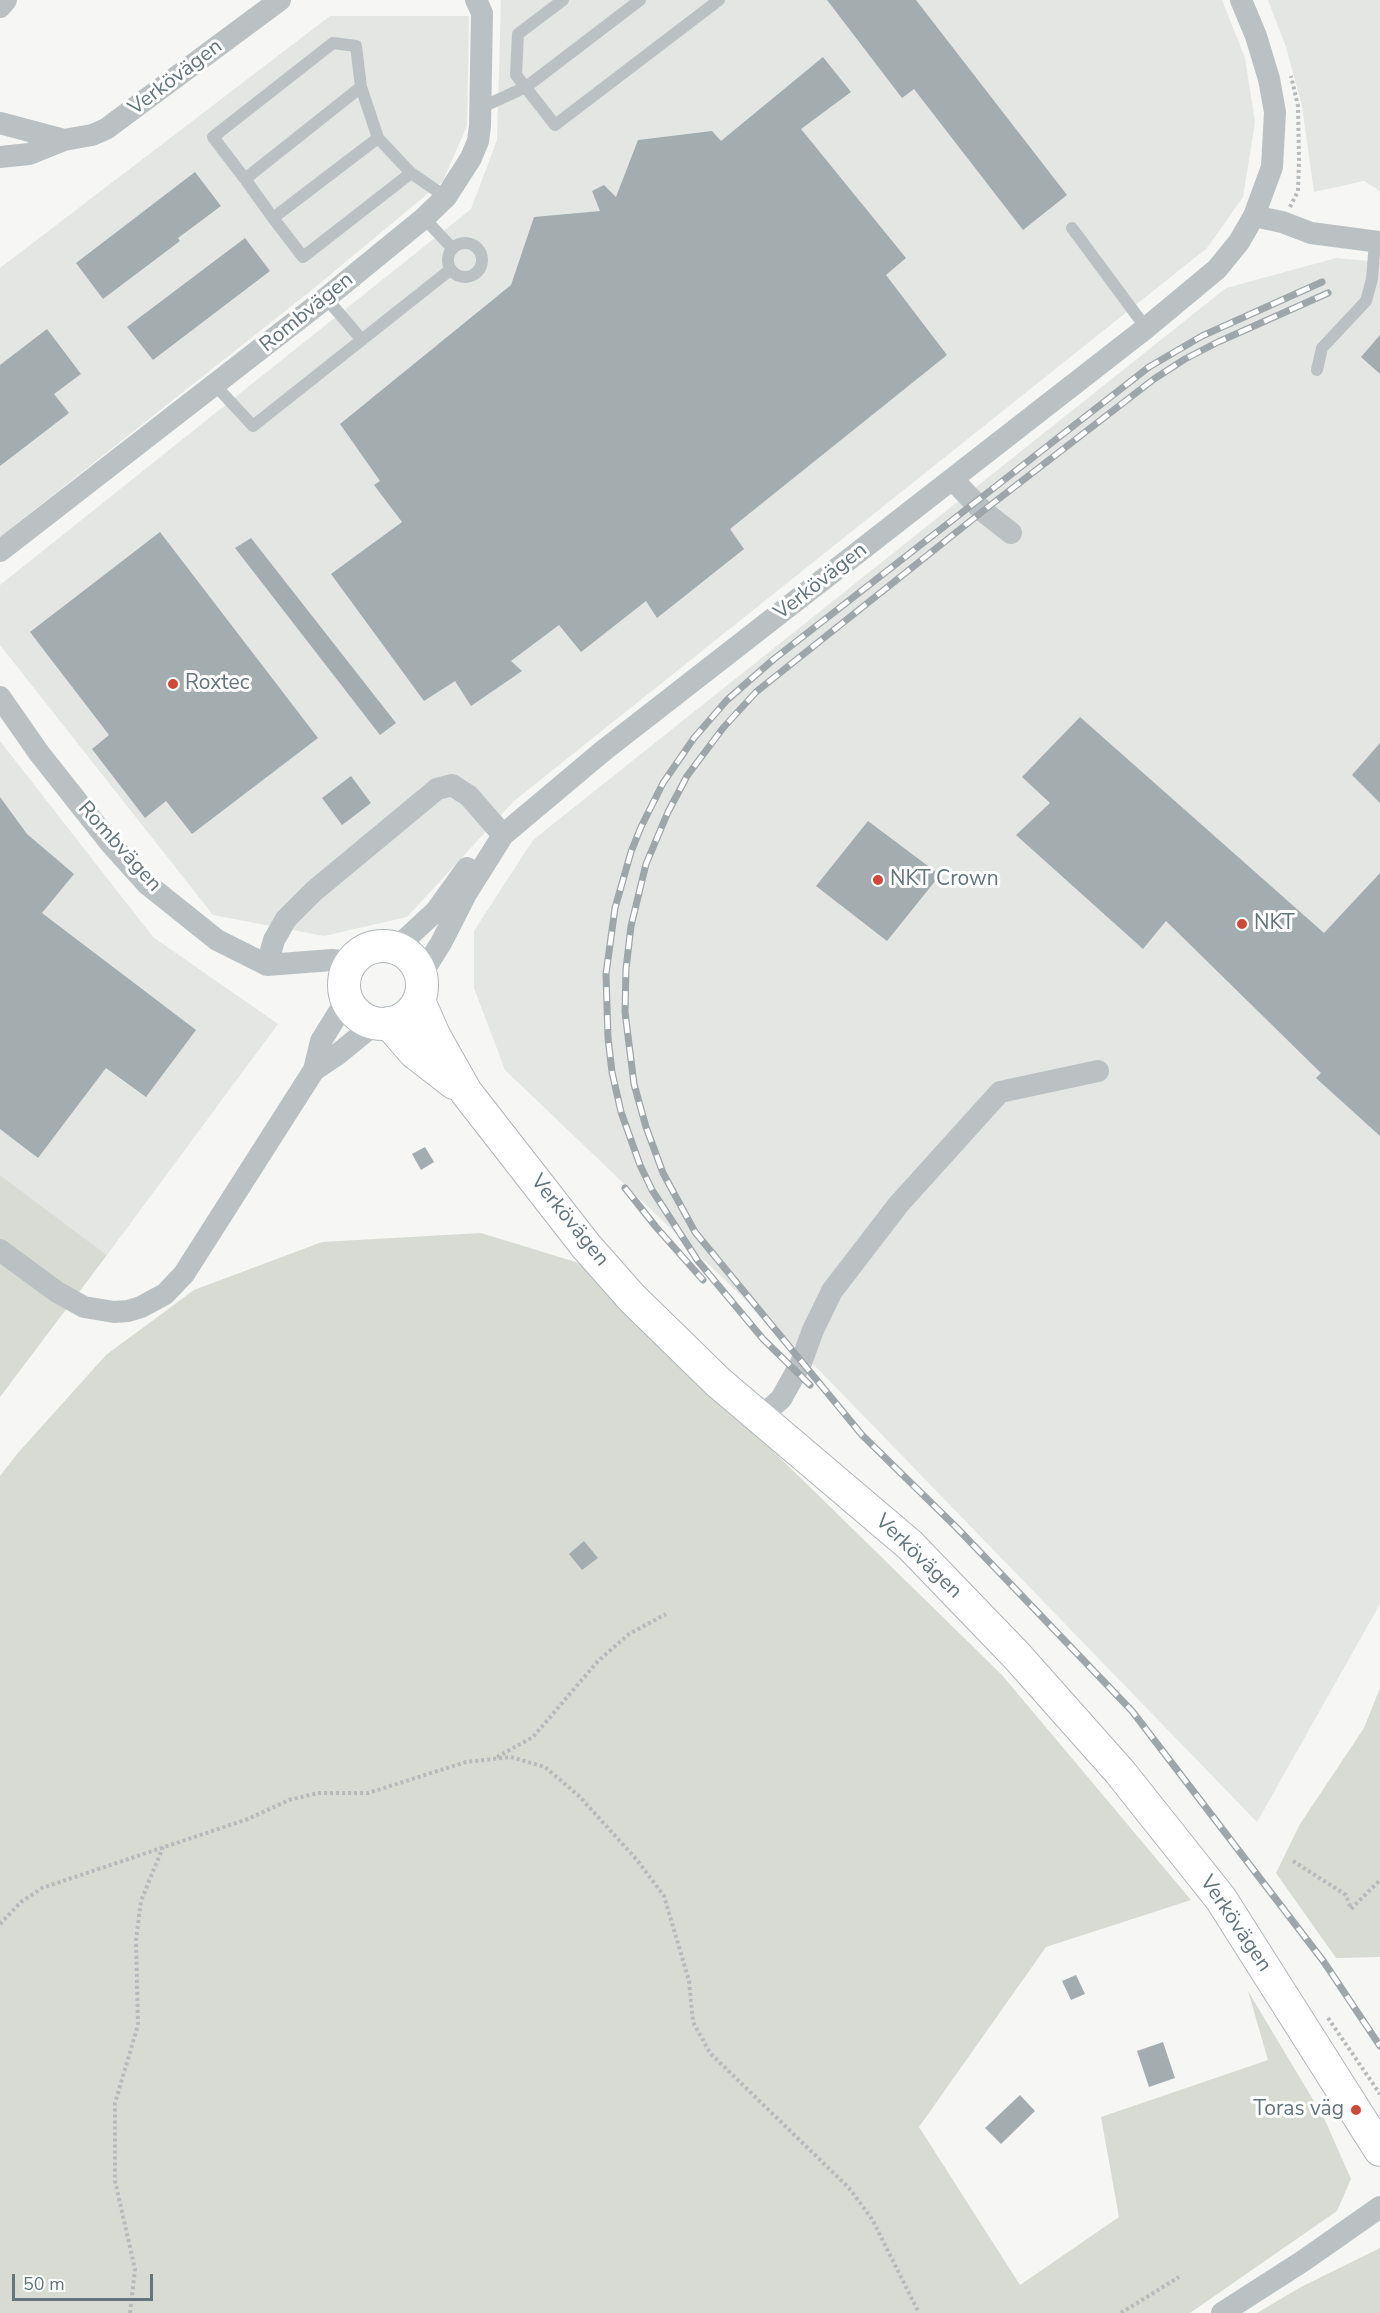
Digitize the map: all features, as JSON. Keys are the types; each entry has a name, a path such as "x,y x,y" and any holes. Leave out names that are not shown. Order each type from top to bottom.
{"main road":[{"path":"352,962 371,948 384,946 396,948"},
{"name":"Verkövägen","path":"396,948 411,958 434,1035 466,1092 586,1246 632,1298 718,1382 910,1545 1017,1656 1120,1772 1221,1899 1380,2150"},
{"name":"Verkövägen","path":"347,999 345,980 352,962"},
{"name":"Verkövägen","path":"382,1023 407,1016 420,988"},
{"path":"347,999 359,1015 382,1023 414,1052 466,1092"}],"street":[{"path":"0,8 6,0"},
{"name":"Verkövägen","path":"0,157 29,154 64,140 92,135 112,125 280,0"},
{"name":"Rombvägen","path":"0,551 326,298 424,218 446,197 467,164 478,141 482,13 476,0"},
{"name":"Verkövägen","path":"420,988 466,894 503,834 603,751 1146,328 1217,269 1239,242 1254,216 1272,168 1275,112 1269,79 1256,36 1241,0"},
{"name":"Verkövägen","path":"0,123 64,140"},
{"path":"1254,216 1282,222 1311,233 1378,242"},
{"path":"952,479 983,511 1011,533"},
{"name":"Rombvägen","path":"0,697 39,753 147,884 217,940 267,965"},
{"path":"352,962 332,960 267,965 274,940 286,919 314,891 437,789 452,785 469,796 503,834 467,868 436,910 396,948"},
{"name":"Verkövägen","path":"0,1250 57,1292 84,1307 114,1312 154,1302 176,1285 184,1274 314,1070 321,1041 347,999"},
{"name":"Verkövägen","path":"314,1070 382,1023"},
{"path":"759,1418 781,1399 801,1363 813,1330 832,1291 898,1205 1000,1092 1098,1071"},
{"path":"1222,2313 1303,2261 1380,2207"}],"lane":[{"path":"563,0 518,34 516,75 555,125 719,0"},
{"path":"480,108 526,87 640,0"},
{"path":"411,173 303,257 213,137 333,43 356,46 361,87 378,138 411,173 446,197"},
{"path":"245,179 361,87"},
{"path":"273,218 378,138"},
{"path":"424,218 452,248"},
{"path":"1072,228 1146,328"},
{"path":"462,242 475,245 480,250 482,263 477,272 467,277 460,277 450,270 447,258 452,248 462,242"},
{"path":"1317,370 1322,348 1366,301 1378,242"},
{"path":"215,386 253,426 450,270"},
{"path":"326,298 362,340"}],"path":[{"path":"494,1759 533,1737 598,1661 629,1634 666,1614"},
{"path":"0,1924 21,1902 42,1888 248,1819 289,1800 318,1793 368,1793 466,1762 511,1757 544,1767 579,1796 637,1860 664,1896 688,1981 693,2022 710,2053 849,2188 872,2219 919,2313"},
{"path":"130,2313 135,2269 115,2181 115,2103 138,2025 136,1940 141,1901 164,1847"},
{"path":"1293,1861 1346,1895 1351,1909 1380,1880"},
{"path":"1121,2313 1179,2277"}],"shaded area":[{"path":"501,0 1222,0 1245,58 1255,122 1243,197 1207,248 514,801 407,917 324,936 213,915 0,645 0,585 471,209 497,140"},
{"path":"1268,0 1380,0 1380,191 1364,181 1314,192 1302,106 1286,47"},
{"path":"330,16 469,16 467,126 443,181 313,289 0,537 0,268"},
{"path":"1336,258 1380,262 1380,1604 1257,1822 822,1373 505,1070 474,988 474,931 533,840 1226,288"},
{"path":"0,741 153,937 278,1024 107,1255 0,1175"},
{"path":"0,1175 107,1255 0,1397"},
{"path":"481,1233 582,1264 1002,1675 1191,1900 1046,1947 919,2127 1020,2285 1119,2217 1101,2117 1268,2060 1248,1991 1324,2118 1351,2179 1337,2211 1190,2313 0,2313 0,1476 106,1355 194,1290 322,1242"},
{"path":"1380,1688 1380,1957 1336,1958 1276,1873 1300,1824 1364,1728"},
{"path":"1380,2248 1380,2313 1257,2313 1301,2287"}],"building":[{"path":"827,0 916,0 1067,195 1023,230 914,89 902,98"},
{"path":"823,57 851,92 801,129 906,258 886,275 947,355 730,529 744,549 657,618 646,601 581,652 559,625 511,661 522,671 471,706 455,681 424,701 331,574 402,522 374,485 380,481 340,424 511,285 534,217 600,211 592,191 604,185 616,197 638,140 712,131 721,141"},
{"path":"195,172 221,206 178,238 180,241 103,299 76,263"},
{"path":"245,238 270,271 153,360 127,327"},
{"path":"47,329 81,374 54,394 69,413 0,466 0,365"},
{"path":"1380,335 1380,374 1361,357"},
{"name":"Roxtec","path":"160,532 318,738 192,834 166,801 145,818 92,749 109,735 30,632"},
{"path":"251,538 396,723 380,735 235,548"},
{"name":"NKT","path":"1080,717 1324,933 1380,873 1380,1136 1316,1078 1321,1073 1166,921 1143,949 1016,835 1050,803 1022,777"},
{"path":"1380,743 1380,803 1352,775"},
{"path":"351,776 371,803 342,825 322,798"},
{"path":"0,797 27,834 74,874 42,913 196,1030 146,1097 106,1068 38,1158 0,1129"},
{"name":"NKT Crown","path":"868,821 940,875 887,941 816,886"},
{"path":"425,1147 434,1162 421,1170 412,1154"},
{"path":"584,1541 598,1558 582,1570 569,1554"},
{"path":"1076,1975 1085,1994 1071,2000 1062,1981"},
{"path":"1163,2042 1175,2078 1149,2087 1137,2051"},
{"path":"1020,2095 1035,2111 1001,2144 985,2128"}],"railway":[{"path":"810,1385 763,1339 698,1261 652,1190 640,1165 621,1112 612,1072 608,1038 606,974 615,908 631,852 641,827 663,783 694,738 727,700 774,659 1149,367 1202,336 1322,282"},
{"path":"1328,293 1218,342 1154,379 983,511 756,692 723,728 687,776 668,812 646,864 631,926 626,969 625,1012 634,1084 646,1127 663,1173 695,1232 862,1435 957,1528 1132,1711 1324,1962 1380,2046"},
{"path":"625,1188 703,1280"}],"place":[{"name":"Roxtec","path":"173,684"},
{"name":"NKT Crown","path":"878,880"},
{"name":"NKT","path":"1242,924"},
{"name":"Toras väg","path":"1356,2110"}]}
